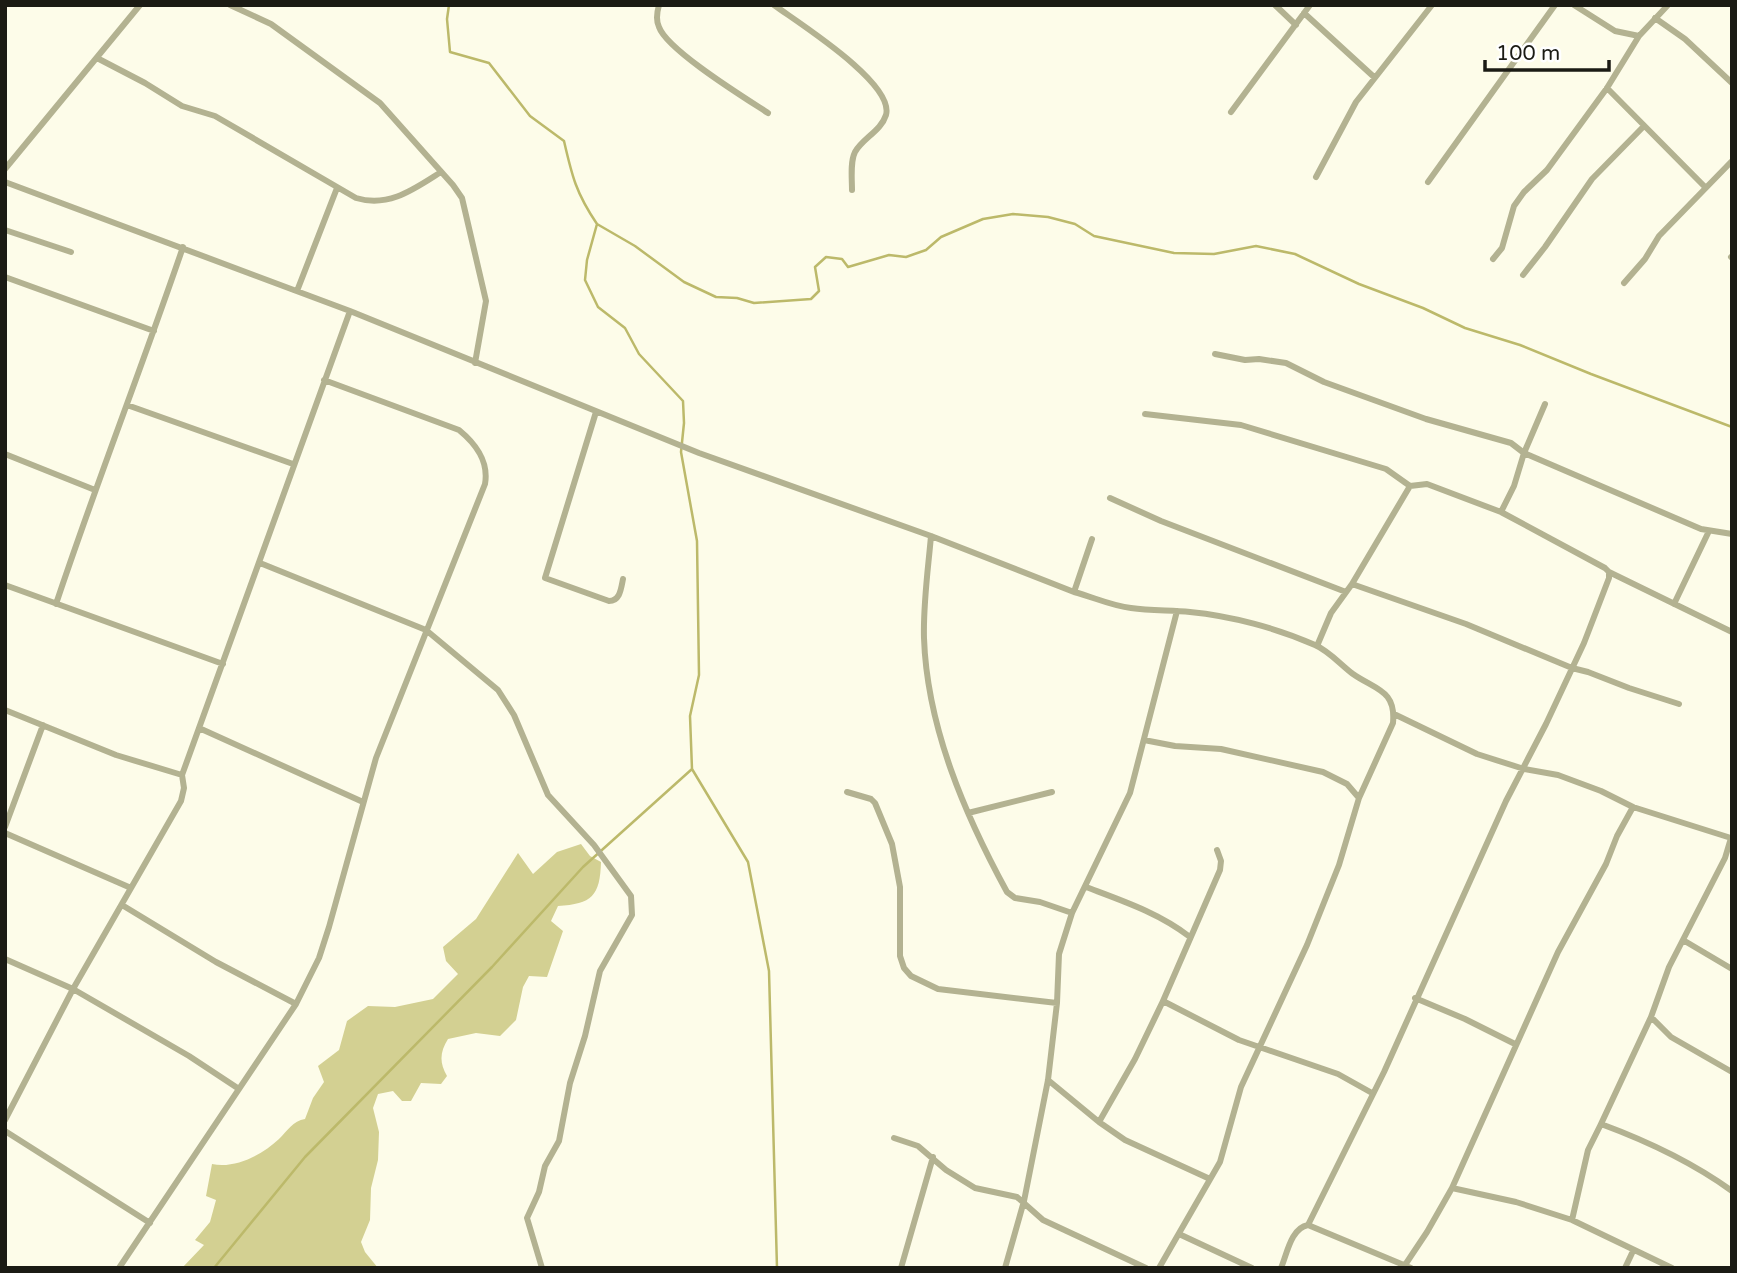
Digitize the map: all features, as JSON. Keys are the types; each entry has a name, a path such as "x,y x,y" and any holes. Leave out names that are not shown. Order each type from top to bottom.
{"street":[{"path":"5,169 140,5"},
{"path":"230,5 271,24 380,103 462,198 486,301 475,363"},
{"path":"659,5 658,27 665,38 696,65 768,113"},
{"path":"774,5 857,65 886,102 887,111 883,122 854,155 852,190"},
{"path":"1275,5 1296,25"},
{"path":"1231,112 1310,5"},
{"path":"1317,177 1356,102 1432,5"},
{"path":"1428,182 1555,5"},
{"path":"1574,5 1615,31 1639,36"},
{"path":"1493,260 1502,248 1514,206 1547,170 1607,88 1639,36 1668,5"},
{"path":"1304,13 1374,78"},
{"path":"1655,18 1685,39 1732,83"},
{"path":"97,58 182,106 215,116 337,188 363,200 383,201 410,192 440,172"},
{"path":"1607,88 1705,187"},
{"path":"1523,275 1592,179 1644,126"},
{"path":"1624,283 1645,259 1658,236 1732,161"},
{"path":"5,182 350,311 699,453 1074,592 1130,608 1224,618 1276,631 1317,646 1353,674 1386,693 1392,704 1393,723 1359,798 1329,891 1284,998 1241,1087 1225,1146 1210,1179 1159,1268"},
{"path":"297,291 337,188"},
{"path":"5,230 71,252"},
{"path":"56,604 94,490 183,247"},
{"path":"5,277 154,331"},
{"path":"5,1120 73,989 181,801 184,788 182,775 350,311"},
{"path":"1214,354 1236,359 1286,363 1324,382 1426,419 1511,443 1524,453 1709,531 1732,534"},
{"path":"119,1268 296,1004 319,958 376,758 485,484 487,471 482,458 472,441 459,430 324,380"},
{"path":"1501,512 1514,486 1524,453 1545,404"},
{"path":"127,405 293,464"},
{"path":"596,412 545,578 568,588 614,601 618,598 623,579"},
{"path":"1144,414 1241,425 1386,469 1410,486 1427,484 1501,512 1609,572 1732,632"},
{"path":"5,454 94,490"},
{"path":"1317,646 1331,613 1352,584 1410,486"},
{"path":"1110,498 1161,521 1346,592"},
{"path":"1674,604 1709,531"},
{"path":"931,537 924,640 939,728 958,793 1007,892 1015,898 1040,902 1072,914"},
{"path":"1074,592 1092,539"},
{"path":"260,563 426,629 498,690 514,715 548,795 594,845 631,896 633,905 628,924 600,971 585,1036 570,1083 559,1141 545,1166 537,1197 528,1213 530,1231 542,1268"},
{"path":"1308,1225 1373,1093 1506,801 1572,668 1609,578 1609,572"},
{"path":"1352,584 1466,624 1572,668 1679,704"},
{"path":"5,585 223,664"},
{"path":"1004,1268 1024,1201 1048,1080 1057,1003 1059,954 1072,914 1130,793 1177,611"},
{"path":"5,710 116,755 182,775"},
{"path":"1394,714 1477,754 1524,769 1558,775 1601,791 1633,807 1732,838 1725,858 1669,967 1651,1017 1588,1150 1572,1220"},
{"path":"5,827 43,726"},
{"path":"199,728 363,802"},
{"path":"1144,740 1175,746 1222,749 1322,772 1348,784 1359,798"},
{"path":"847,792 871,799 875,803 892,844 900,887 900,956 904,968 911,976 937,989 1057,1003"},
{"path":"968,813 1052,792"},
{"path":"1281,1268 1295,1234 1302,1226 1308,1225 1408,1266 1452,1188 1558,952 1606,864 1633,807"},
{"path":"5,833 131,888"},
{"path":"1099,1122 1135,1059 1163,1001 1220,870 1221,861 1217,850"},
{"path":"1086,887 1170,921 1190,937"},
{"path":"122,905 216,962 296,1004"},
{"path":"1683,940 1732,969"},
{"path":"5,959 73,989 189,1056 239,1089"},
{"path":"1415,999 1465,1019 1515,1044"},
{"path":"1163,1001 1239,1040 1338,1074 1373,1093"},
{"path":"1651,1017 1671,1037 1732,1072"},
{"path":"1048,1080 1125,1140 1210,1179"},
{"path":"1601,1124 1656,1146 1732,1191"},
{"path":"5,1131 150,1223"},
{"path":"894,1138 918,1146 946,1170 975,1188 1012,1195 1024,1201 1044,1220 1146,1268"},
{"path":"901,1268 933,1157"},
{"path":"1452,1188 1517,1202 1572,1220 1672,1268"},
{"path":"1179,1234 1252,1268"},
{"path":"1625,1268 1633,1251"}],"shaded area":[{"path":"581,844 590,856 601,862 599,883 592,896 586,900 558,906 551,921 563,931 547,977 529,976 523,987 516,1020 500,1036 476,1033 448,1039 441,1057 447,1076 441,1084 421,1083 411,1101 402,1101 393,1091 378,1094 373,1108 379,1132 378,1160 371,1188 370,1220 361,1242 365,1252 378,1268 182,1268 204,1245 195,1240 210,1222 216,1200 206,1196 212,1164 239,1163 256,1155 272,1145 294,1124 305,1119 313,1098 324,1082 318,1066 339,1050 347,1021 368,1006 395,1007 433,999 458,974 446,961 443,947 476,919 518,853 533,874 557,852"}],"waterway":[{"path":"449,5 447,19 450,52 489,63 530,116 564,141 576,184 597,224 587,260 585,280 598,307 625,328 639,354 683,401 681,452 697,541 699,675 690,716 692,769 748,862 769,971 777,1268"},
{"path":"597,224 635,246 684,282 716,297 737,298 754,303 811,299 819,291 815,267 826,257 842,259 848,267 889,255 906,257 926,250 941,237 983,219 1013,214 1048,217 1075,224 1094,236 1174,253 1214,254 1256,246 1295,254 1465,328 1520,345 1732,427"},
{"path":"214,1268 305,1157 492,967 583,867 692,769"}]}
